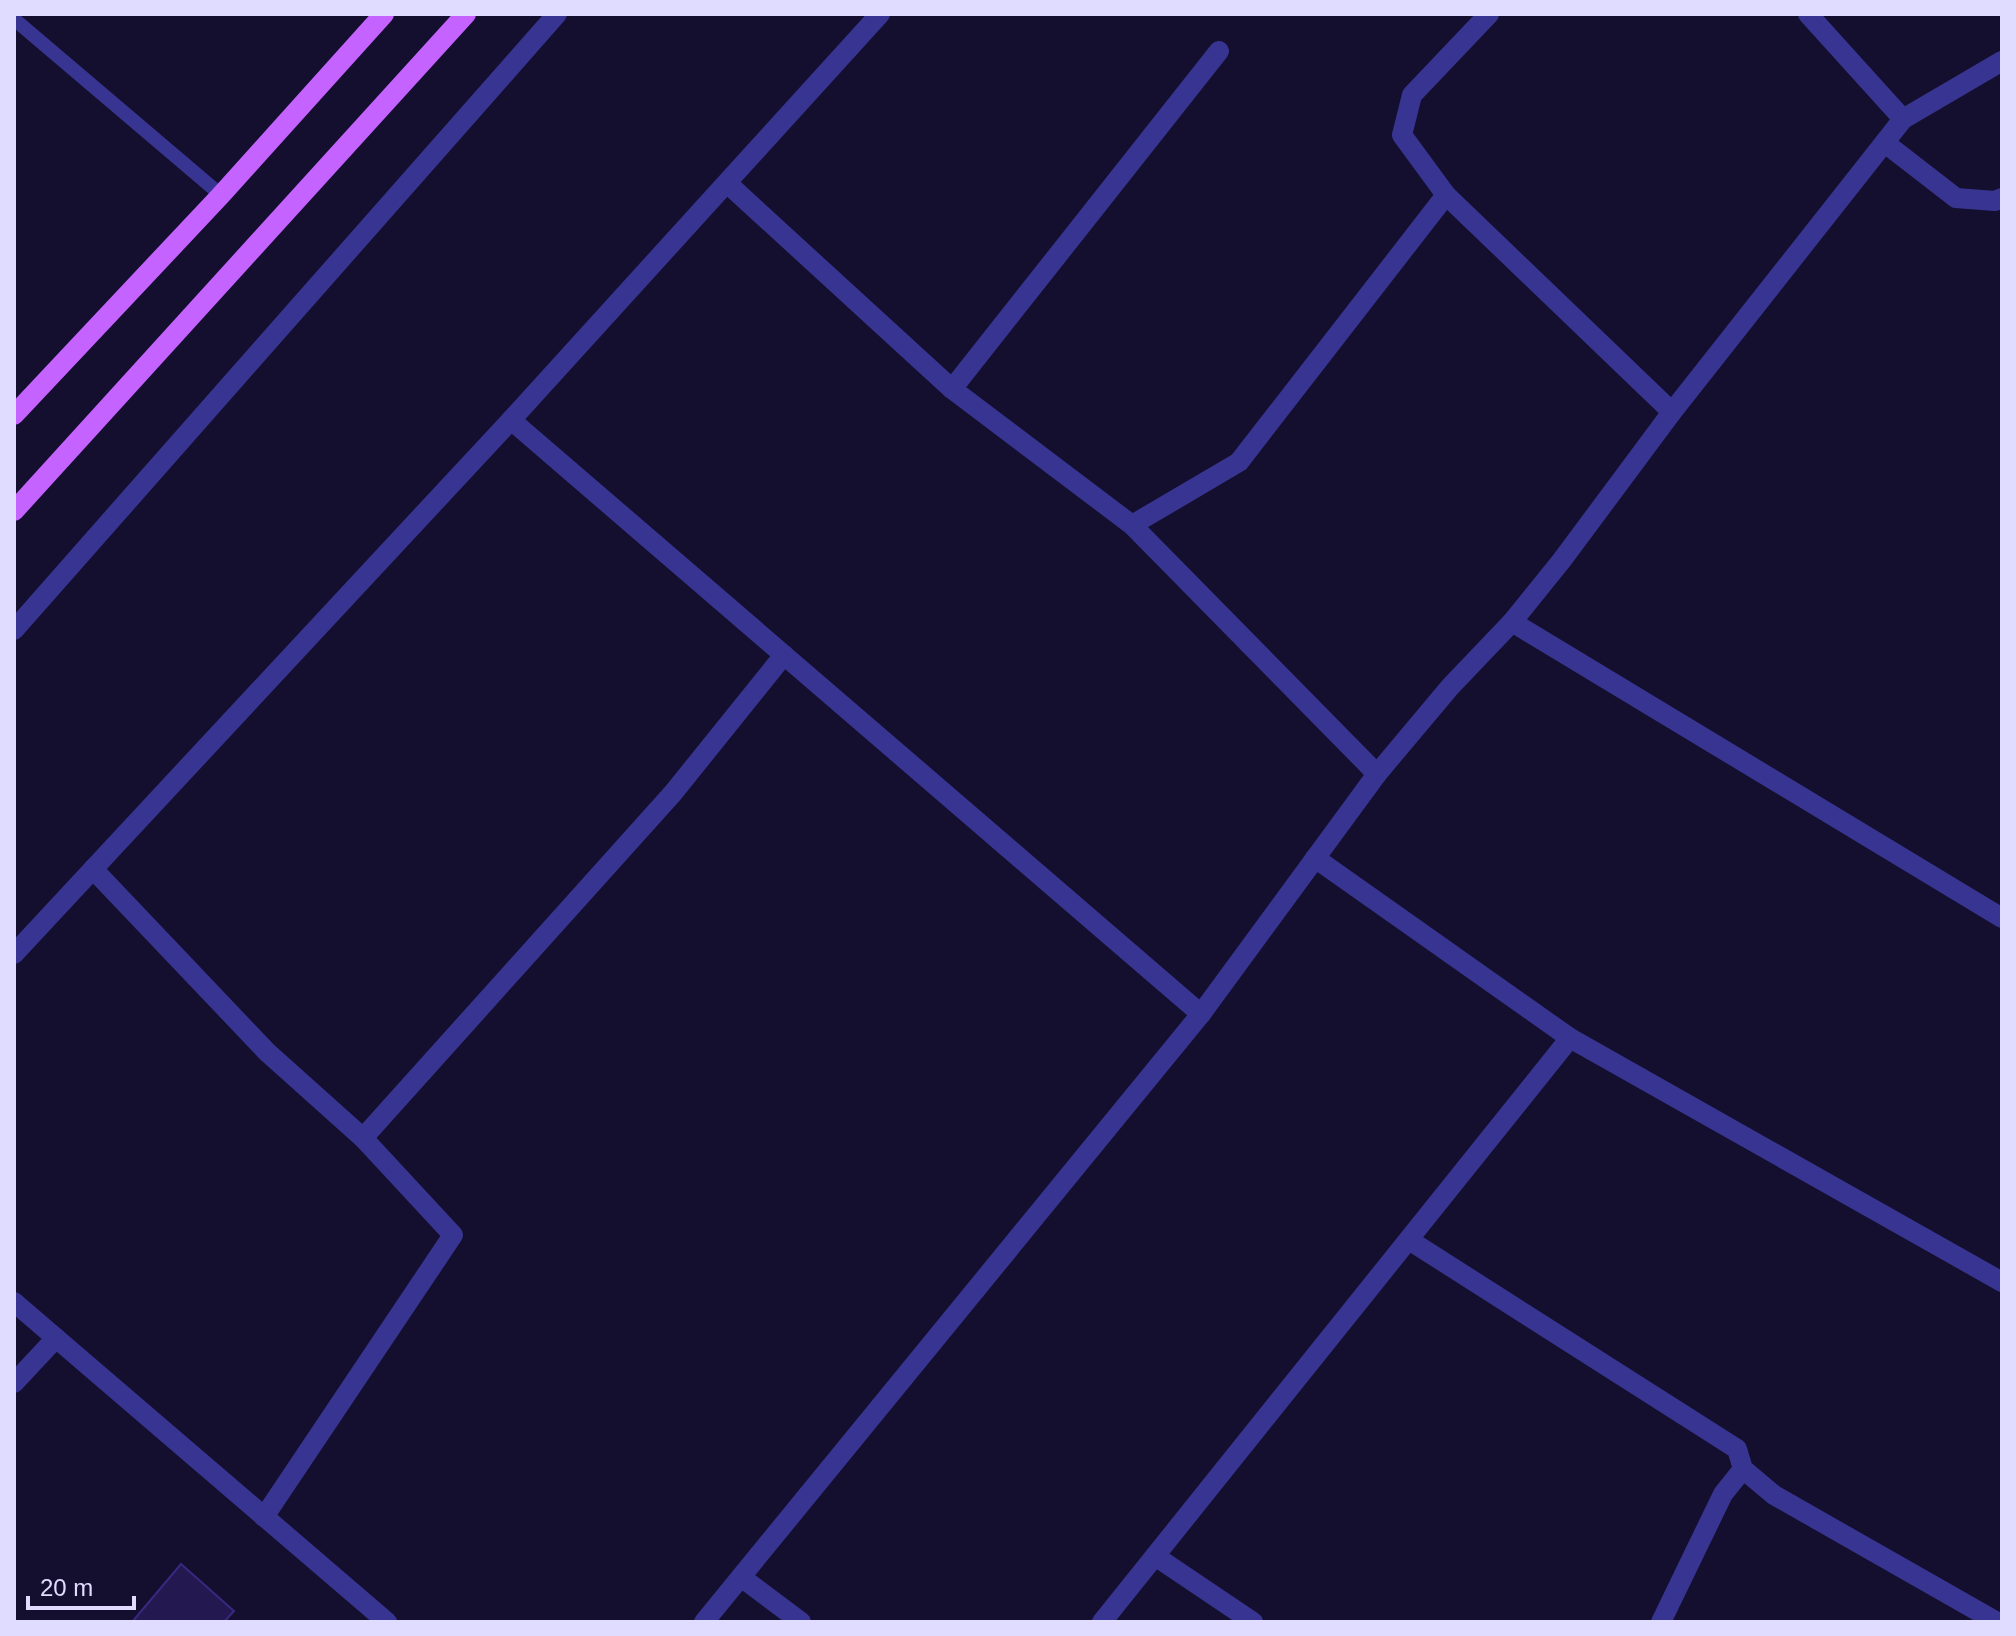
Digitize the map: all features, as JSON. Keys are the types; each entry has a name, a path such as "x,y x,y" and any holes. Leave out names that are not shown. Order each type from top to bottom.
{"main road":[{"path":"14,415 221,195 384,14"},
{"path":"14,511 466,14"}],"street":[{"path":"14,630 557,14"},
{"path":"14,954 511,420 880,14"},
{"path":"1489,14 1412,95 1402,135 1446,195 1672,412"},
{"path":"1808,14 1903,119"},
{"path":"952,389 1219,51"},
{"path":"704,1622 1201,1014 1377,774 1450,687 1512,622 1562,560 1672,412 1903,119 2002,61"},
{"path":"1885,143 1956,198 1995,201 2002,198"},
{"path":"727,183 952,389 1132,525 1377,774"},
{"path":"1132,525 1239,462 1446,195"},
{"path":"511,420 1201,1014"},
{"path":"1512,622 2002,918"},
{"path":"363,1138 673,793 784,655"},
{"path":"1315,858 1570,1038 2002,1282"},
{"path":"93,869 267,1052 363,1138 453,1235 264,1517"},
{"path":"1102,1622 1570,1038"},
{"path":"1409,1240 1737,1449 1743,1469 1774,1495 1964,1614 1997,1622"},
{"path":"14,1302 380,1620"},
{"path":"14,1383 56,1338"},
{"path":"1661,1622 1723,1494 1743,1469"},
{"path":"1155,1556 1253,1622"},
{"path":"741,1577 801,1622"}],"lane":[{"path":"14,19 221,195"}],"building":[{"path":"181,1564 234,1611 224,1622 132,1622"}]}
